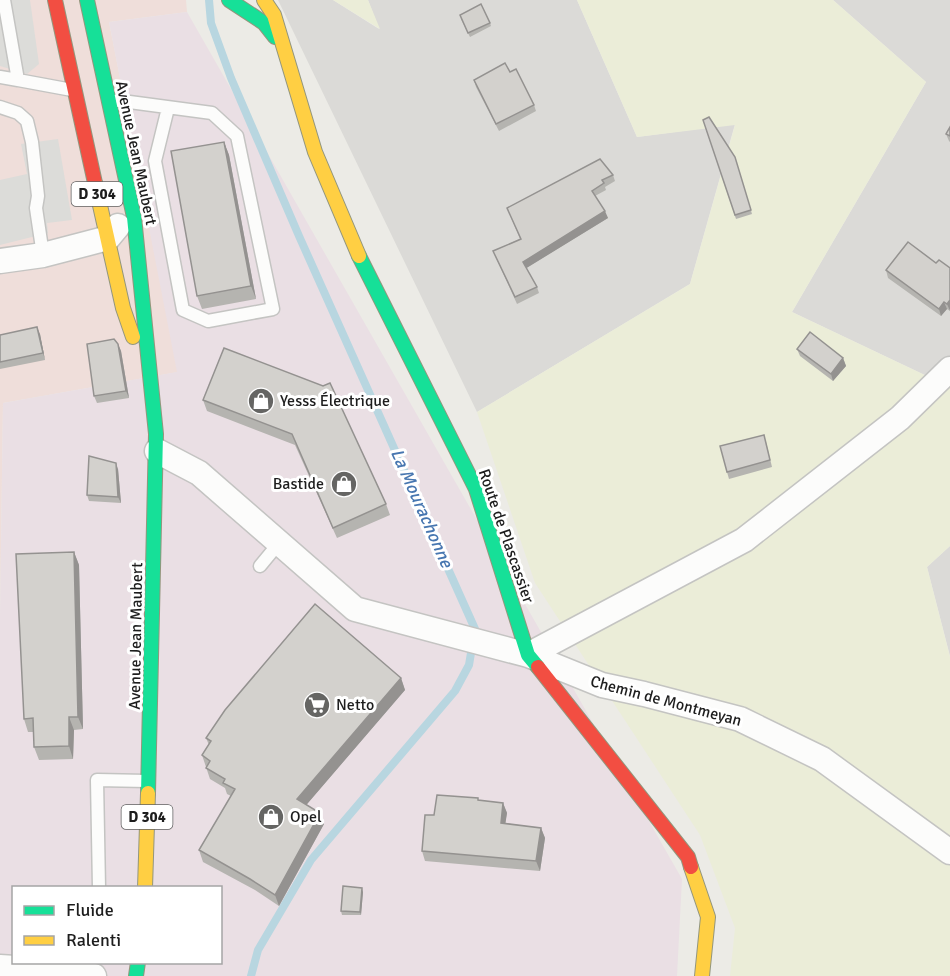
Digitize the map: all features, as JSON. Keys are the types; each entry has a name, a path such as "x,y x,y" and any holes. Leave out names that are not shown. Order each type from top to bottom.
{"main road":[{"name":"Avenue Jean Maubert","path":"55,0 73,90 123,308 150,385"},
{"name":"Avenue Jean Maubert","path":"87,0 134,217 157,451 145,886"},
{"path":"91,16 98,0"},
{"name":"Route de Plascassier","path":"229,0 264,23 284,48"},
{"name":"Route de Plascassier","path":"264,0 274,15 315,152 364,267 476,489 528,656 688,857 708,917 702,976"}],"street":[{"path":"0,261 43,255 108,238 117,230 120,219 96,100 106,94"},
{"path":"528,656 744,540 900,418 950,369"},
{"name":"Chemin de Montmeyan","path":"157,451 199,473 355,609 528,656 602,685 740,719 822,759 950,852"},
{"path":"0,967 75,972 94,976"}],"lane":[{"path":"4,0 18,80"},
{"path":"0,77 73,90"},
{"path":"106,94 122,101 212,113 237,136 273,309 208,321 183,310 155,161 168,108"},
{"path":"0,107 18,113 27,121 32,142 38,196 36,208 43,255"},
{"path":"260,566 279,543"},
{"path":"99,886 97,780 148,782"}],"shaded area":[{"path":"0,0 186,0 187,12 109,22 178,372 3,403 0,617"},
{"path":"0,0 30,0 39,64 27,74 0,66"},
{"path":"278,0 333,0 379,29 368,0 577,0 637,137 735,124 690,284 477,412"},
{"path":"833,0 950,0 950,387 792,312 926,82"},
{"path":"187,12 682,879 677,976 0,976 0,617 3,403 177,372 109,22"},
{"path":"58,139 72,220 47,223 48,233 0,245 0,180 27,174 21,144"},
{"path":"950,546 950,656 927,567"}],"green space":[{"path":"333,0 368,0 380,29"},
{"path":"577,0 833,0 926,82 792,312 950,387 950,546 927,567 950,657 950,976 730,976 735,928 700,835 535,583 477,412 690,284 735,125 637,137"}],"building":[{"path":"481,4 490,23 468,33 460,15"},
{"path":"505,63 510,72 516,69 534,105 496,124 474,80"},
{"path":"709,117 735,157 751,210 735,215 703,120"},
{"path":"224,142 251,286 197,296 171,151"},
{"path":"600,159 613,175 602,180 604,183 592,191 605,211 523,262 537,287 515,297 493,251 521,239 507,208"},
{"path":"908,242 936,263 939,260 950,268 950,300 947,304 944,302 939,309 886,270"},
{"path":"37,327 43,353 0,362 0,335"},
{"path":"810,332 843,358 831,374 797,349"},
{"path":"114,339 118,344 126,391 94,396 87,344"},
{"path":"224,348 323,386 330,383 386,504 333,528 292,434 203,400"},
{"path":"764,435 770,460 727,472 720,446"},
{"path":"89,456 116,463 118,497 87,495"},
{"path":"74,552 78,717 69,717 69,746 34,747 33,718 24,719 16,554"},
{"path":"315,604 401,678 297,799 320,813 275,895 199,850 235,789 223,783 225,779 206,768 210,761 202,755 211,741 206,738 225,710"},
{"path":"437,795 478,798 478,800 503,803 501,823 541,828 536,861 422,851 425,815 434,815"},
{"path":"343,886 362,888 360,912 341,911"}],"waterway":[{"name":"La Mourachonne","path":"209,0 211,23 231,78 475,629 469,665 455,691 311,860 258,950 251,976"}],"traffic: fast":[{"path":"87,0 134,217 156,434 148,793"},
{"path":"229,0 264,23 275,37"},
{"path":"359,256 476,489 528,655 538,667"},
{"path":"136,976 138,964"}],"traffic: slow":[{"path":"264,0 274,15 315,152 359,256"},
{"path":"95,183 123,308 133,337"},
{"path":"145,886 148,793"},
{"path":"691,867 708,917 702,976"}],"traffic: jam":[{"path":"55,0 95,183"},
{"path":"538,667 688,857 691,867"}],"place":[{"name":"Yesss Électrique","path":"261,401"},
{"name":"Bastide","path":"344,484"},
{"name":"Netto","path":"317,705"},
{"name":"Opel","path":"271,817"}]}
